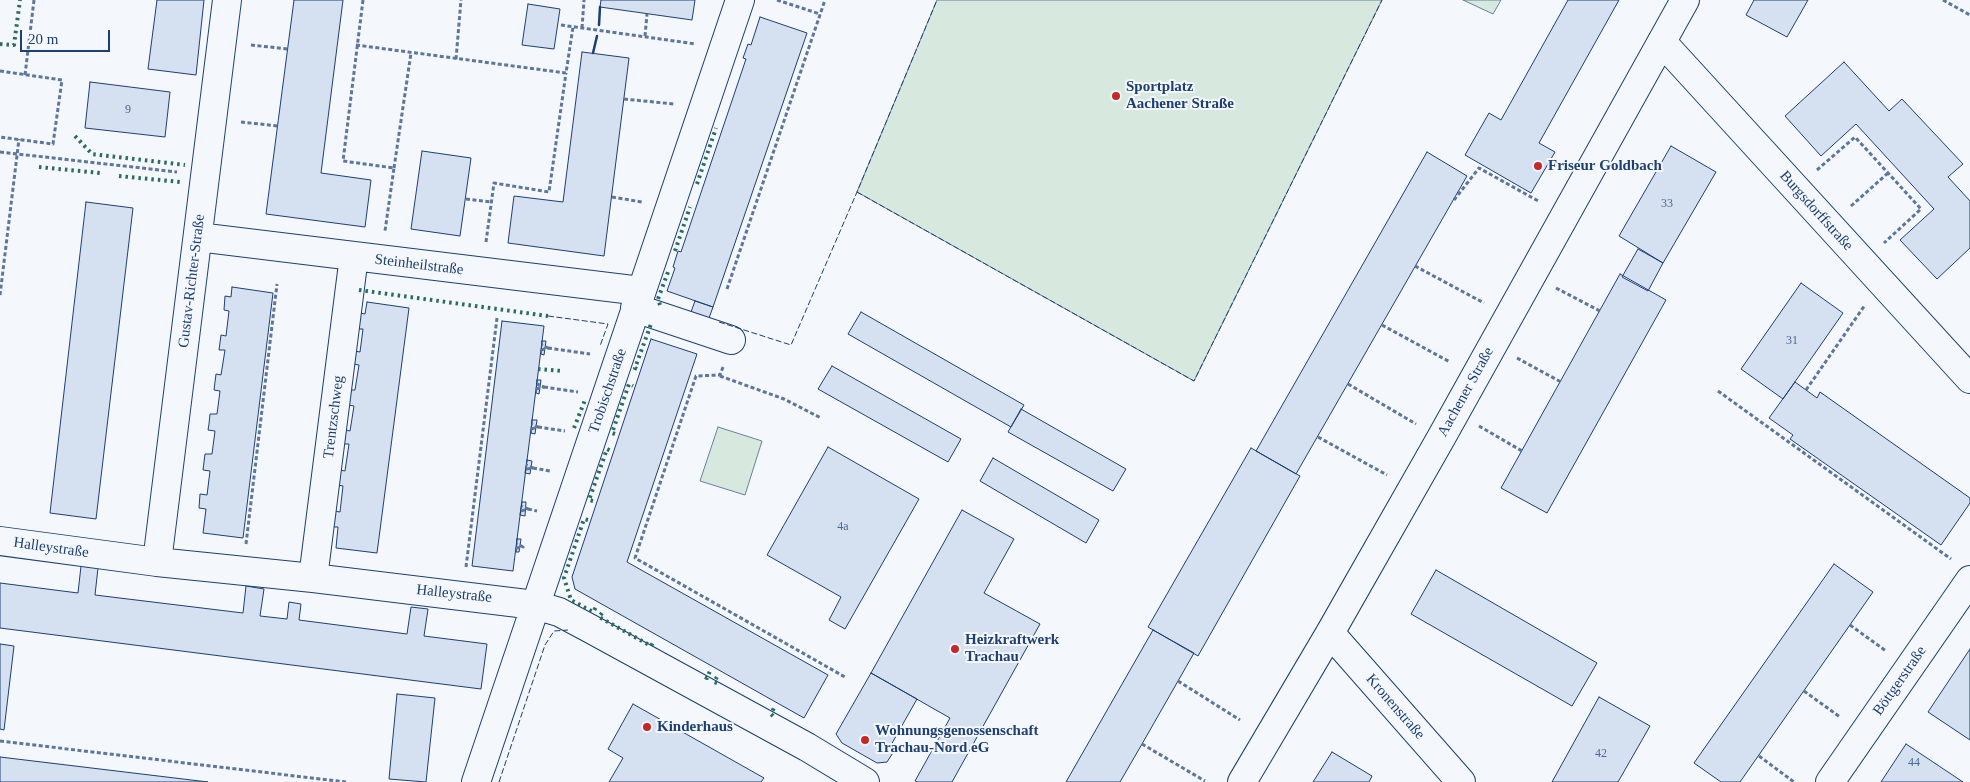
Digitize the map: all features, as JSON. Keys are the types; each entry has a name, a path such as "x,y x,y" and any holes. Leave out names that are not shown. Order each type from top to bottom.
{"street":[{"name":"Gustav-Richter-Straße","path":"157,562 227,0"},
{"name":"Trobischstraße","path":"476,782 740,0"},
{"name":"Aachener Straße","path":"1242,782 1330,633 1685,0"},
{"name":"Burgsdorffstraße","path":"1662,42 1970,379"},
{"name":"Steinheilstraße","path":"198,237 482,273 638,300 732,340"},
{"name":"Trentzschweg","path":"314,578 354,256"},
{"name":"Halleystraße","path":"0,541 157,562 314,578 535,605 559,612 589,628 807,747 865,782"},
{"name":"Böttgerstraße","path":"1830,782 1962,571"},
{"name":"Kronenstraße","path":"1330,633 1461,782"}],"path":[{"path":"25,75 34,0"},
{"path":"362,0 343,161 394,168"},
{"path":"456,59 461,0"},
{"path":"582,28 584,0"},
{"path":"777,0 820,14"},
{"path":"728,290 825,0"},
{"path":"1943,0 1970,16"},
{"path":"646,36 647,14"},
{"path":"561,25 724,48"},
{"path":"482,273 494,183 549,192 573,28"},
{"path":"222,42 288,49"},
{"path":"356,45 566,73"},
{"path":"382,260 411,53"},
{"path":"0,71 62,80 53,144 0,136"},
{"path":"624,99 704,107"},
{"path":"212,120 278,126"},
{"path":"1796,189 1855,137 1921,209 1872,272 1806,390"},
{"path":"0,294 19,139"},
{"path":"0,152 205,175"},
{"path":"1454,200 1479,168 1564,216"},
{"path":"1830,226 1888,173"},
{"path":"466,199 492,202"},
{"path":"1415,266 1508,316"},
{"path":"1532,275 1600,311"},
{"path":"246,540 277,284"},
{"path":"466,570 497,318"},
{"path":"1382,325 1475,376"},
{"path":"720,375 732,340"},
{"path":"1492,345 1561,382"},
{"path":"541,347 619,358"},
{"path":"821,418 784,399 720,375 696,376 635,558 845,677"},
{"path":"1348,384 1440,438"},
{"path":"1718,391 1902,520 1962,571"},
{"path":"1455,412 1522,451"},
{"path":"531,429 538,428 532,424"},
{"path":"1318,437 1412,488"},
{"path":"521,511 528,509 522,506"},
{"path":"1850,625 1887,652"},
{"path":"1178,681 1240,720"},
{"path":"1804,691 1842,718"},
{"path":"0,741 346,782"},
{"path":"1142,744 1206,781"},
{"path":"1759,756 1794,782"}],"shaded area":[{"name":"Sportplatz Aachener Straße","path":"937,0 1382,0 1194,381 857,192"},
{"path":"1463,0 1501,0 1493,14"},
{"path":"718,427 762,441 745,495 700,481"}],"building":[{"path":"157,0 204,0 196,75 148,69"},
{"path":"294,0 343,0 321,173 371,180 365,227 266,214"},
{"path":"601,0 695,0 692,20 600,7"},
{"path":"1568,0 1619,0 1539,143 1555,152 1531,193 1465,155 1489,113 1501,120"},
{"path":"1754,0 1808,0 1787,37 1746,15"},
{"path":"528,4 560,9 554,49 522,45"},
{"path":"760,17 807,33 713,307 667,291 675,268 673,267 678,251 681,252 746,59 743,58 748,44 751,45"},
{"path":"582,52 629,58 604,256 508,243 514,196 563,202"},
{"path":"1844,62 1889,111 1902,99 1963,164 1948,177 1970,201 1970,248 1937,279 1900,240 1934,209 1856,124 1821,156 1785,116"},
{"path":"90,82 170,92 165,137 85,128"},
{"path":"1671,146 1716,172 1663,263 1619,236"},
{"path":"422,151 471,158 460,236 411,229"},
{"path":"1427,152 1467,176 1296,474 1256,451"},
{"path":"86,202 133,208 96,519 50,513"},
{"path":"1638,249 1663,263 1648,291 1622,277"},
{"path":"1620,274 1666,300 1547,513 1501,488"},
{"path":"1801,283 1843,313 1783,399 1741,369"},
{"path":"232,287 273,293 243,538 203,533 206,509 199,508 200,494 207,495 210,471 203,470 205,454 212,454 215,431 208,430 210,414 217,414 220,391 214,390 216,374 221,375 225,350 219,350 221,335 226,336 229,311 224,310 225,296 231,297"},
{"path":"695,301 713,307 709,318 691,312"},
{"path":"367,302 409,308 377,553 336,548 338,527 332,527 334,511 340,512 343,486 338,485 340,470 345,471 349,444 344,444 346,430 350,431 354,406 348,405 350,390 355,390 359,365 353,364 355,351 360,352 363,329 358,329 360,313 365,314"},
{"path":"861,312 1024,405 1011,427 848,334"},
{"path":"502,321 544,326 513,571 472,566"},
{"path":"651,339 697,354 627,562 828,675 804,718 575,589 572,577"},
{"path":"542,341 546,341 544,355 541,354"},
{"path":"832,366 961,439 948,462 818,389"},
{"path":"537,380 541,380 539,394 536,393"},
{"path":"1795,382 1817,398 1820,392 1970,498 1970,503 1941,545 1790,439 1793,435 1769,418"},
{"path":"1021,409 1126,469 1113,491 1008,432"},
{"path":"532,420 537,420 535,434 531,433"},
{"path":"828,447 919,499 845,629 829,620 841,597 767,555"},
{"path":"1251,448 1300,476 1198,656 1148,627"},
{"path":"993,458 1099,520 1086,543 980,481"},
{"path":"527,460 532,461 530,474 525,473"},
{"path":"522,502 526,502 525,516 520,515"},
{"name":"Heizkraftwerk Trachau","path":"962,510 1014,539 984,593 1040,624 952,782 917,782 915,781 950,718 871,673"},
{"path":"517,539 521,539 519,552 516,552"},
{"path":"1834,564 1873,592 1740,782 1721,782 1694,763"},
{"path":"81,566 98,568 95,595 243,613 246,586 264,589 260,616 287,619 289,602 301,604 299,620 407,634 411,607 428,609 424,636 487,644 481,689 0,628 0,583 78,593"},
{"path":"1436,570 1597,663 1572,706 1411,614"},
{"path":"1153,630 1194,653 1142,744 1120,782 1066,782"},
{"path":"0,644 14,646 4,730 0,729"},
{"path":"1970,649 1970,740 1928,712"},
{"path":"871,673 917,699 891,745 896,748 887,762 877,763 842,743 836,734"},
{"path":"397,694 435,698 426,782 389,779"},
{"path":"1599,697 1650,726 1618,782 1552,782"},
{"name":"Kinderhaus","path":"633,704 764,778 761,782 609,782 623,758 608,749"},
{"path":"1906,744 1963,782 1881,782"},
{"path":"1332,752 1372,776 1369,782 1313,782"},
{"path":"0,757 208,782 0,782"}],"hedge":[{"path":"0,44 14,45 20,0"},
{"path":"697,184 716,128"},
{"path":"75,136 92,154 185,165"},
{"path":"39,167 100,173"},
{"path":"119,176 180,182"},
{"path":"675,251 690,207"},
{"path":"660,305 658,299 668,272"},
{"path":"359,290 548,316"},
{"path":"637,369 635,368 651,324"},
{"path":"538,369 562,371"},
{"path":"615,434 612,433 629,384 633,386"},
{"path":"574,428 585,400"},
{"path":"593,501 589,500 607,449 611,451"},
{"path":"588,520 584,519 564,578 571,600 593,612 596,607"},
{"path":"602,613 599,617 651,646 654,641"},
{"path":"705,677 707,678 710,671"},
{"path":"717,683 714,682 718,675"},
{"path":"773,716 771,714 774,708"}],"fence":[{"path":"719,322 791,345 937,0"},
{"path":"857,192 1194,381 1382,0"},
{"path":"548,316 608,324 600,346"},
{"path":"499,782 545,645 554,631 568,630"}],"wall":[{"path":"599,25 600,7"},
{"path":"593,53 597,36"}],"place":[{"name":"Sportplatz Aachener Straße","path":"1116,96"},
{"name":"Friseur Goldbach","path":"1538,166"},
{"name":"Heizkraftwerk Trachau","path":"955,649"},
{"name":"Kinderhaus","path":"647,727"},
{"name":"Wohnungsgenossenschaft Trachau-Nord eG","path":"865,740"}]}
